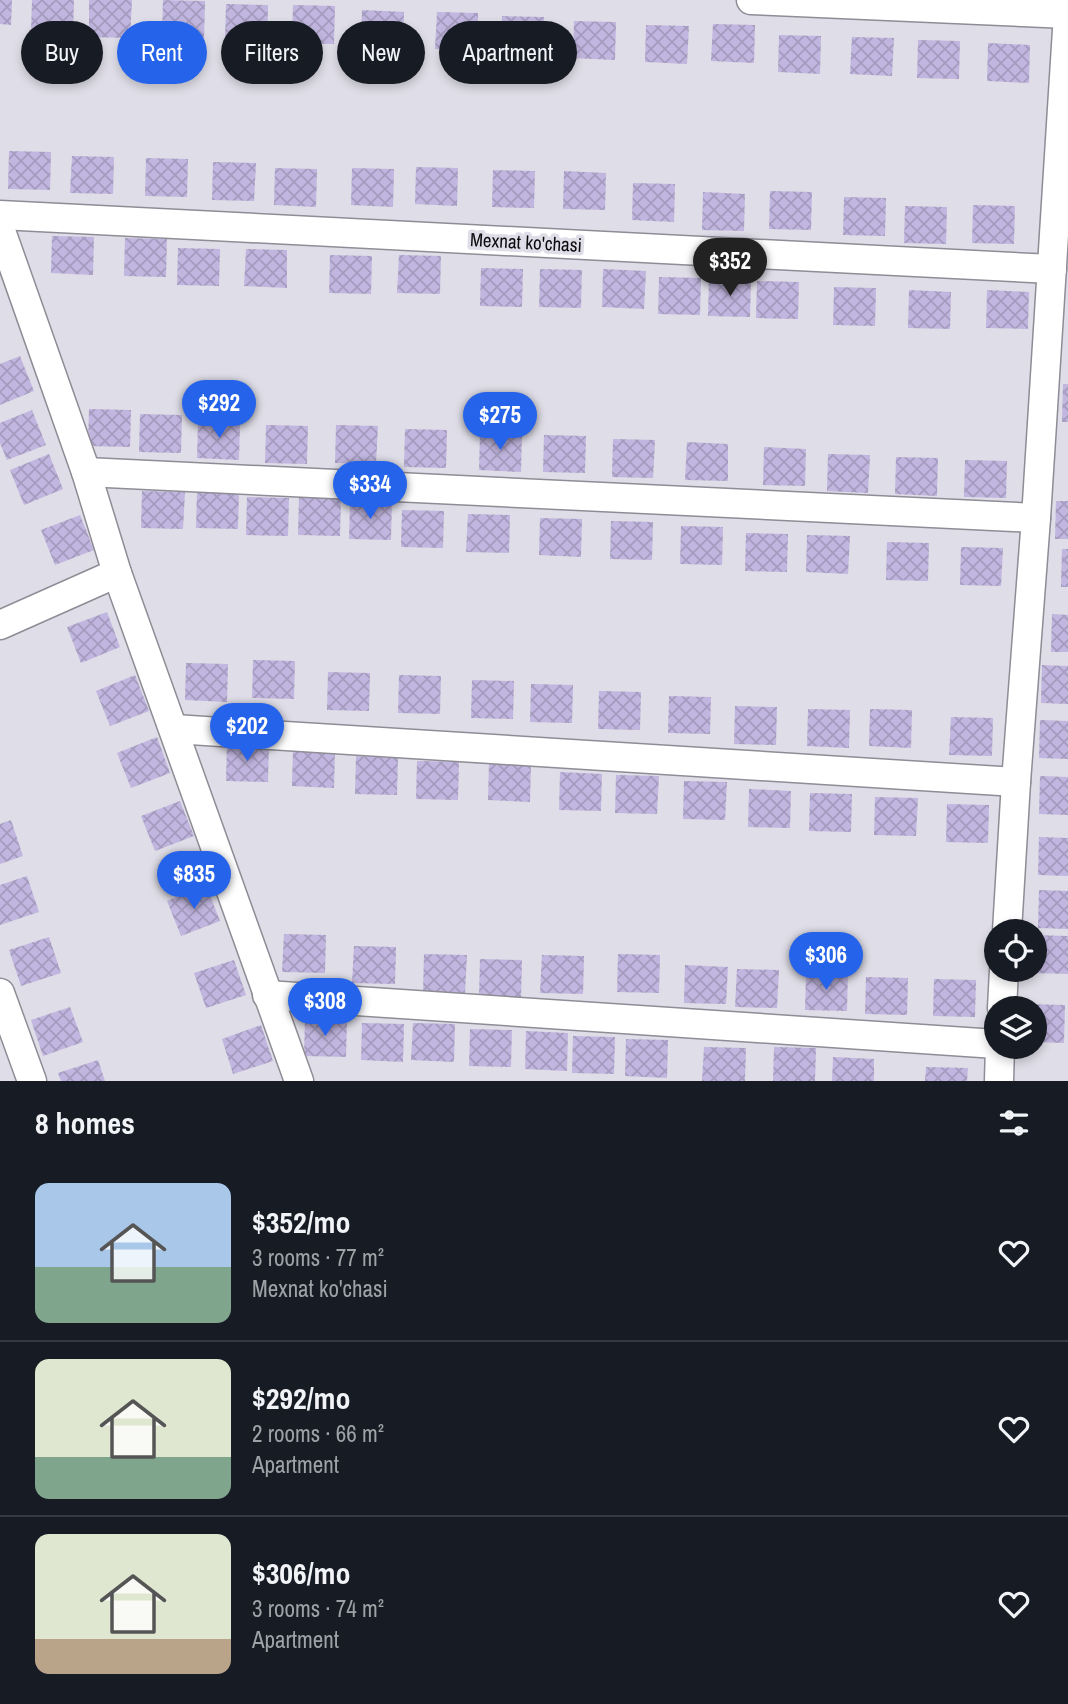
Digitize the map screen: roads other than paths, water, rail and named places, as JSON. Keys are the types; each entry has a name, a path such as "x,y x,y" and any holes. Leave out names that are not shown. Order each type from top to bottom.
{"street":[{"path":"751,0 1068,14 1008,919"},
{"name":"Mexnat ko'chasi","path":"0,215 1052,268"},
{"path":"0,228 86,472 117,573 299,1081"},
{"path":"86,472 1036,518"},
{"path":"0,625 117,573"},
{"path":"174,729 1016,782"},
{"path":"0,993 32,1081"},
{"path":"267,995 984,1044"},
{"path":"998,1059 999,1081"}]}
